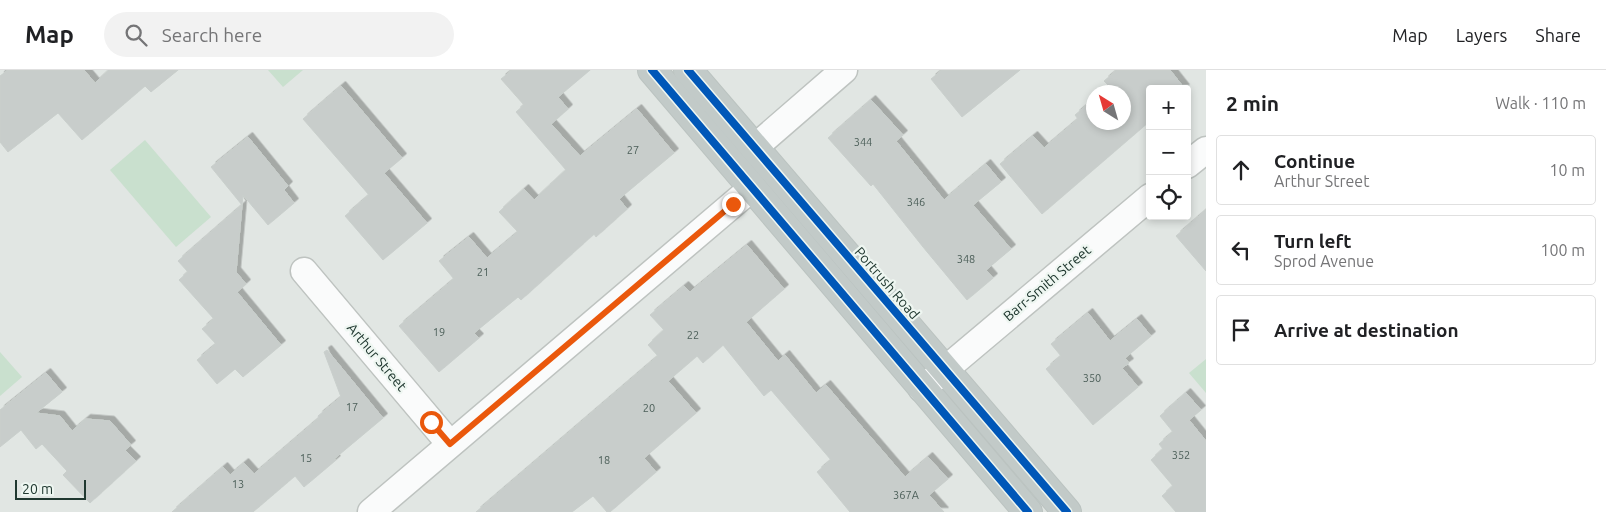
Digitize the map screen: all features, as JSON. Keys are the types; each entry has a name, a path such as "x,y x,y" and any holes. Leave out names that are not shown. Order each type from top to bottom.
{"highway":[{"path":"652,70 1028,512"},
{"name":"Portrush Road","path":"688,70 1067,512"}],"street":[{"path":"754,148 844,70"},
{"path":"1191,163 1206,150"},
{"path":"371,512 752,188"},
{"name":"Barr-Smith Street","path":"922,389 1146,200"},
{"name":"Arthur Street","path":"304,271 450,444"}],"green space":[{"path":"268,70 303,70 283,87"},
{"path":"145,140 211,217 176,247 110,170"},
{"path":"0,352 22,377 0,396"},
{"path":"1206,359 1206,393 1189,373"}],"building":[{"path":"8,70 84,70 95,83 109,70 178,70 151,92 145,86 82,140 58,113 8,152 0,142 0,76"},
{"path":"512,70 590,70 558,97 568,109 551,124 580,156 637,109 674,153 619,199 627,209 596,237 594,234 521,300 518,297 474,333 479,338 439,372 399,326 454,279 439,261 469,237 487,258 518,232 499,212 524,189 534,200 566,170 516,112 524,105 501,79"},
{"path":"942,70 1020,70 962,117 931,79"},
{"path":"1117,70 1170,70 1182,85 1146,85 1146,124 1042,214 1000,164 1033,136 1044,148 1078,119 1075,115 1086,106 1086,130 1131,130 1131,85 1108,85 1104,81"},
{"path":"341,86 402,158 384,173 427,223 383,260 345,216 369,195 303,119"},
{"path":"871,100 903,135 896,141 944,200 986,164 1001,182 973,205 1011,249 986,270 993,278 967,300 873,184 871,186 828,138"},
{"path":"248,137 288,186 284,190 294,203 268,225 243,195 242,205 211,167"},
{"path":"242,205 236,272 246,284 237,292 281,345 243,377 235,369 217,384 197,360 216,344 202,329 214,319 179,280 188,272 178,261"},
{"path":"1206,210 1206,271 1176,236"},
{"path":"747,245 784,289 746,322 778,361 785,355 816,393 826,385 905,477 928,457 948,479 929,495 944,512 850,512 817,472 831,460 771,390 764,396 723,345 703,363 697,356 668,381 696,413 644,458 656,472 610,512 607,512 593,496 572,512 476,512 658,356 648,345 664,330 650,315 684,286 690,292"},
{"path":"1088,313 1110,341 1137,319 1151,336 1125,358 1129,363 1122,368 1138,387 1093,425 1046,369 1061,356 1051,344"},
{"path":"327,350 383,418 304,487 295,476 253,512 172,512 223,467 230,475 244,463 254,474 341,397 324,352"},
{"path":"46,373 62,392 36,413 60,416 72,431 86,419 110,421 131,445 125,450 136,461 90,503 63,475 67,471 42,444 36,449 21,430 0,447 0,410"},
{"path":"1186,393 1201,410 1189,420 1206,441 1206,512 1176,512 1162,496 1173,486 1151,460 1163,449 1159,444 1173,432 1160,416"}],"cycle path":[{"path":"652,70 1028,512"},
{"path":"688,70 1067,512"}],"route":[{"path":"431,422 450,444 733,204"}]}
